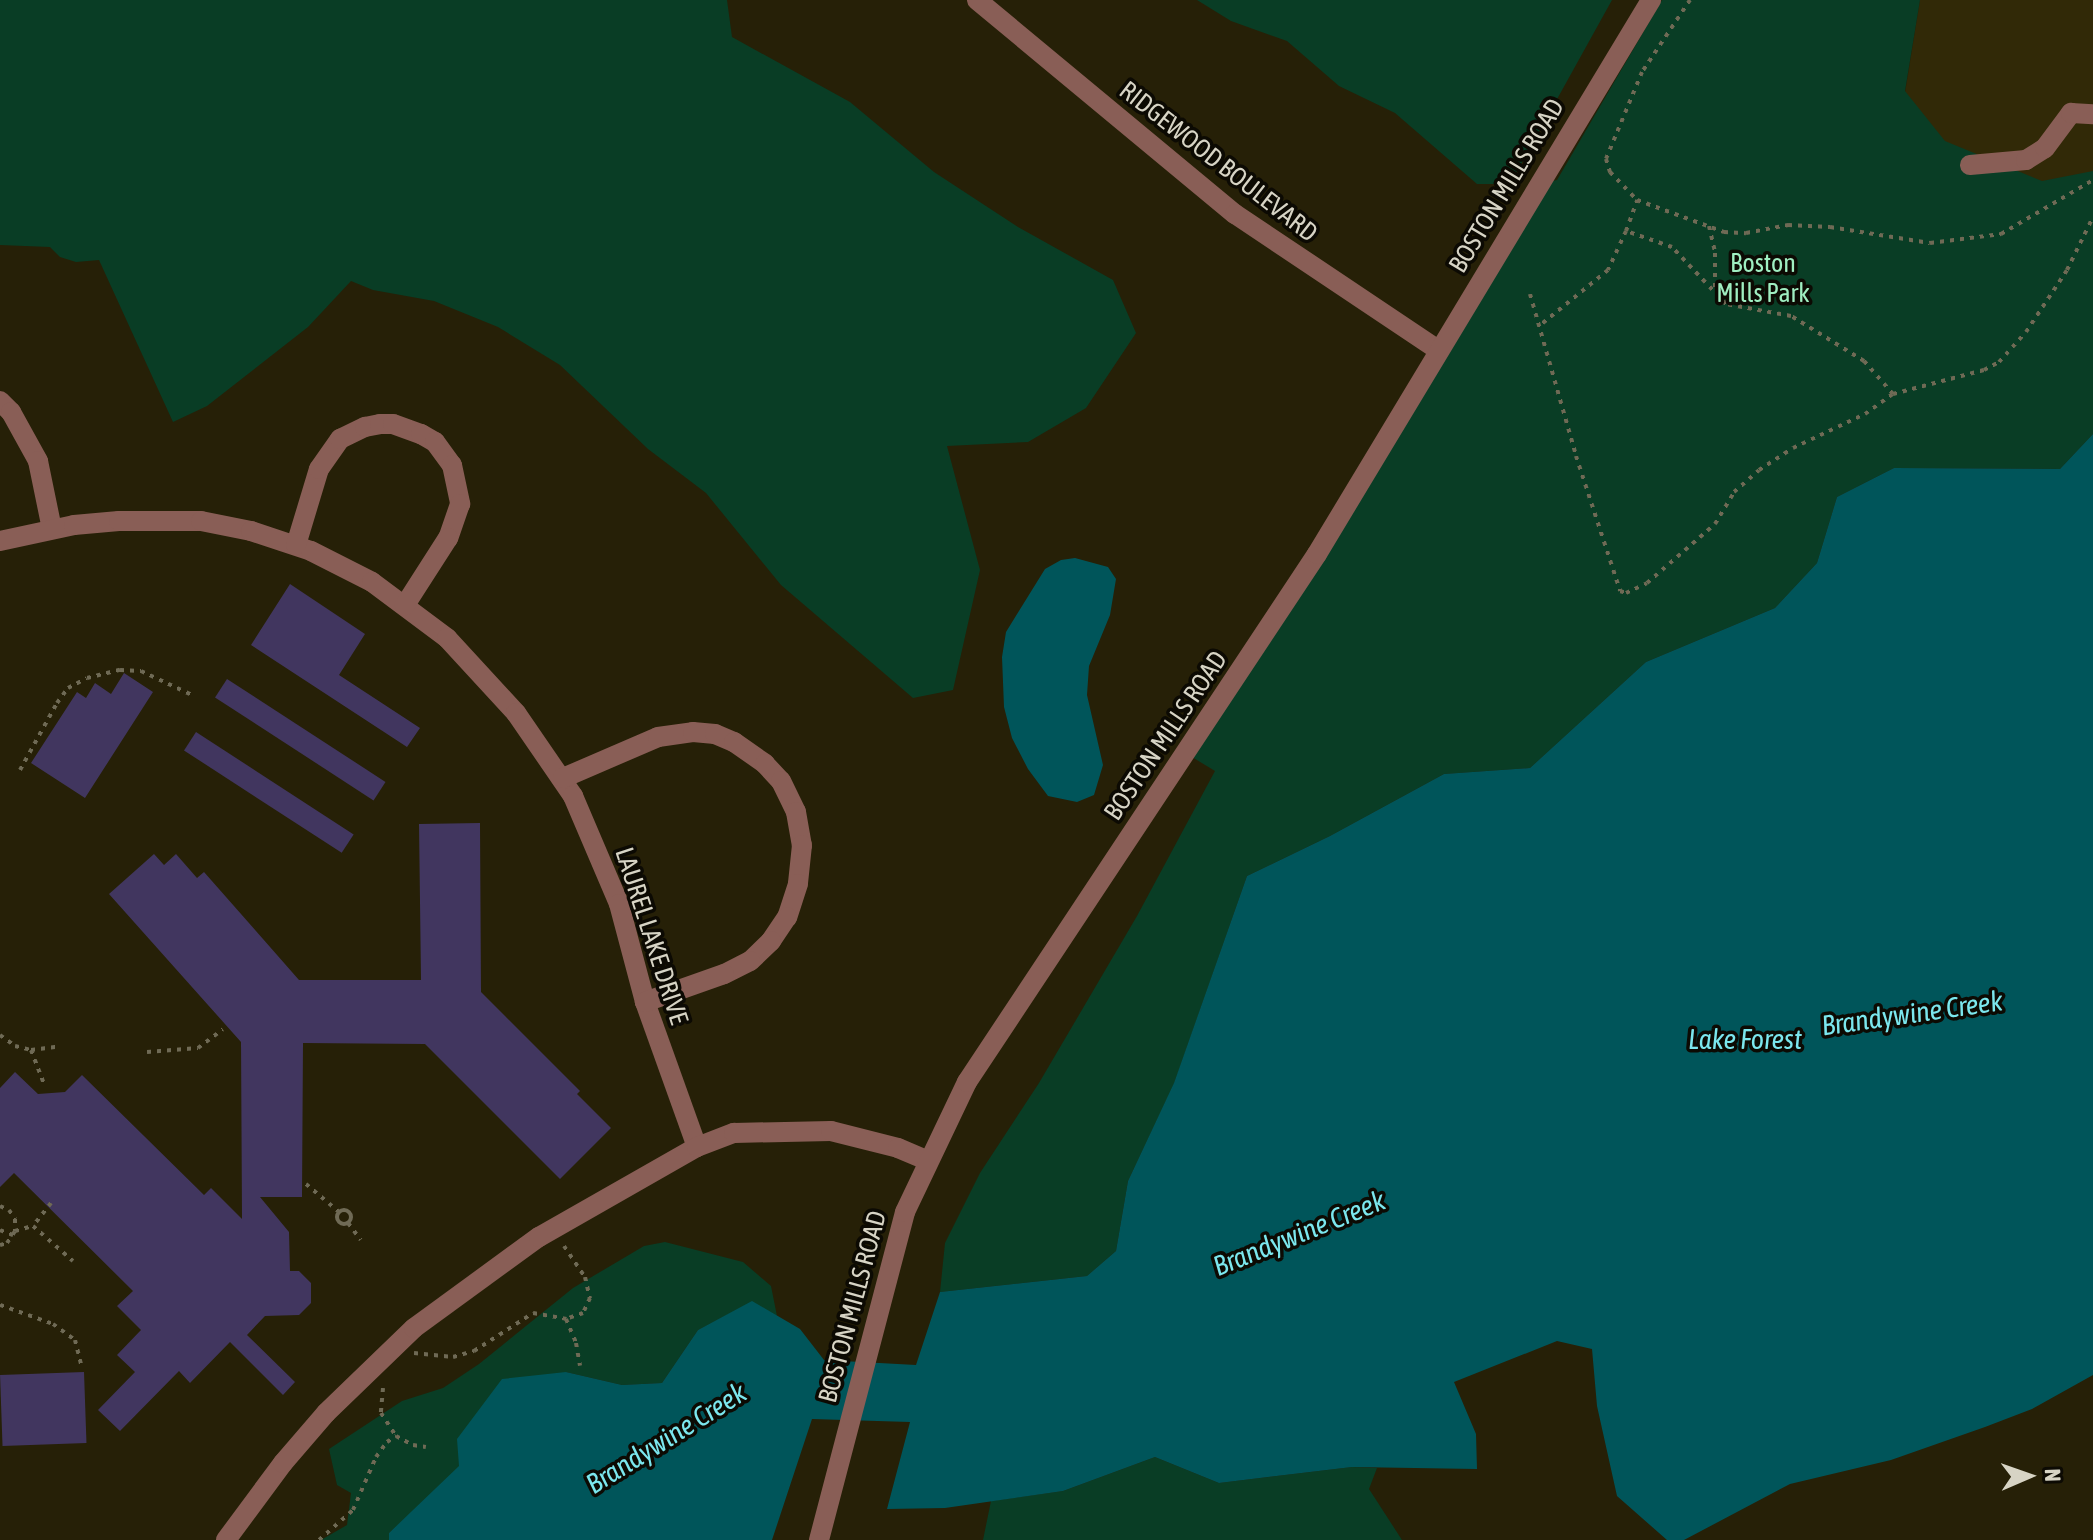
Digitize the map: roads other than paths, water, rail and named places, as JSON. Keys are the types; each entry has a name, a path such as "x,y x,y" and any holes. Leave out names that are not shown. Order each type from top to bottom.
{"street":[{"name":"RIDGEWOOD BOULEVARD","path":"977,0 1235,214 1438,350"},
{"name":"BOSTON MILLS ROAD","path":"819,1540 905,1212 967,1082 1317,554 1651,0"},
{"path":"1970,165 2026,160 2045,148 2071,113 2093,114"},
{"path":"0,401 11,412 38,461 52,529"},
{"path":"296,545 319,469 340,439 365,427 380,424 393,424 421,434 435,442 452,465 460,504 448,538 405,605"},
{"name":"LAUREL LAKE DRIVE","path":"0,541 52,529 119,521 178,520 251,531 296,545 372,582 405,605 468,659 533,735 563,778 619,904 645,1002 697,1147"},
{"path":"563,778 658,737 693,732 715,734 734,742 765,764 781,781 796,812 802,845 798,884 787,917 771,941 750,961 724,974 645,1002"},
{"path":"226,1540 283,1463 326,1413 394,1346 460,1292 552,1229 697,1147 734,1133 831,1131 898,1148 928,1161"}],"water":[{"name":"Lake Forest","path":"2093,434 2093,1375 2032,1409 1985,1427 1891,1460 1790,1484 1684,1540 1667,1540 1617,1496 1597,1406 1592,1349 1557,1341 1454,1382 1476,1434 1477,1469 1352,1467 1219,1483 1155,1457 1063,1491 945,1508 887,1509 910,1422 812,1419 772,1540 389,1540 389,1533 459,1466 457,1439 502,1379 566,1372 622,1385 662,1383 698,1330 752,1301 800,1329 824,1360 916,1365 940,1292 1087,1276 1116,1251 1128,1181 1174,1083 1247,876 1330,836 1444,774 1530,768 1646,662 1775,608 1817,563 1837,497 1894,468 2060,469"},
{"path":"1075,558 1108,567 1116,579 1110,615 1089,666 1087,695 1103,765 1094,795 1077,802 1048,796 1028,769 1012,738 1004,707 1002,657 1006,632 1045,569 1061,560"}],"park label":[{"name":"Boston Mills Park","path":"1763,279"}],"water label":[{"name":"Brandywine Creek","path":"1912,1013"},
{"name":"Brandywine Creek","path":"1299,1233"},
{"name":"Brandywine Creek","path":"666,1438"}]}
